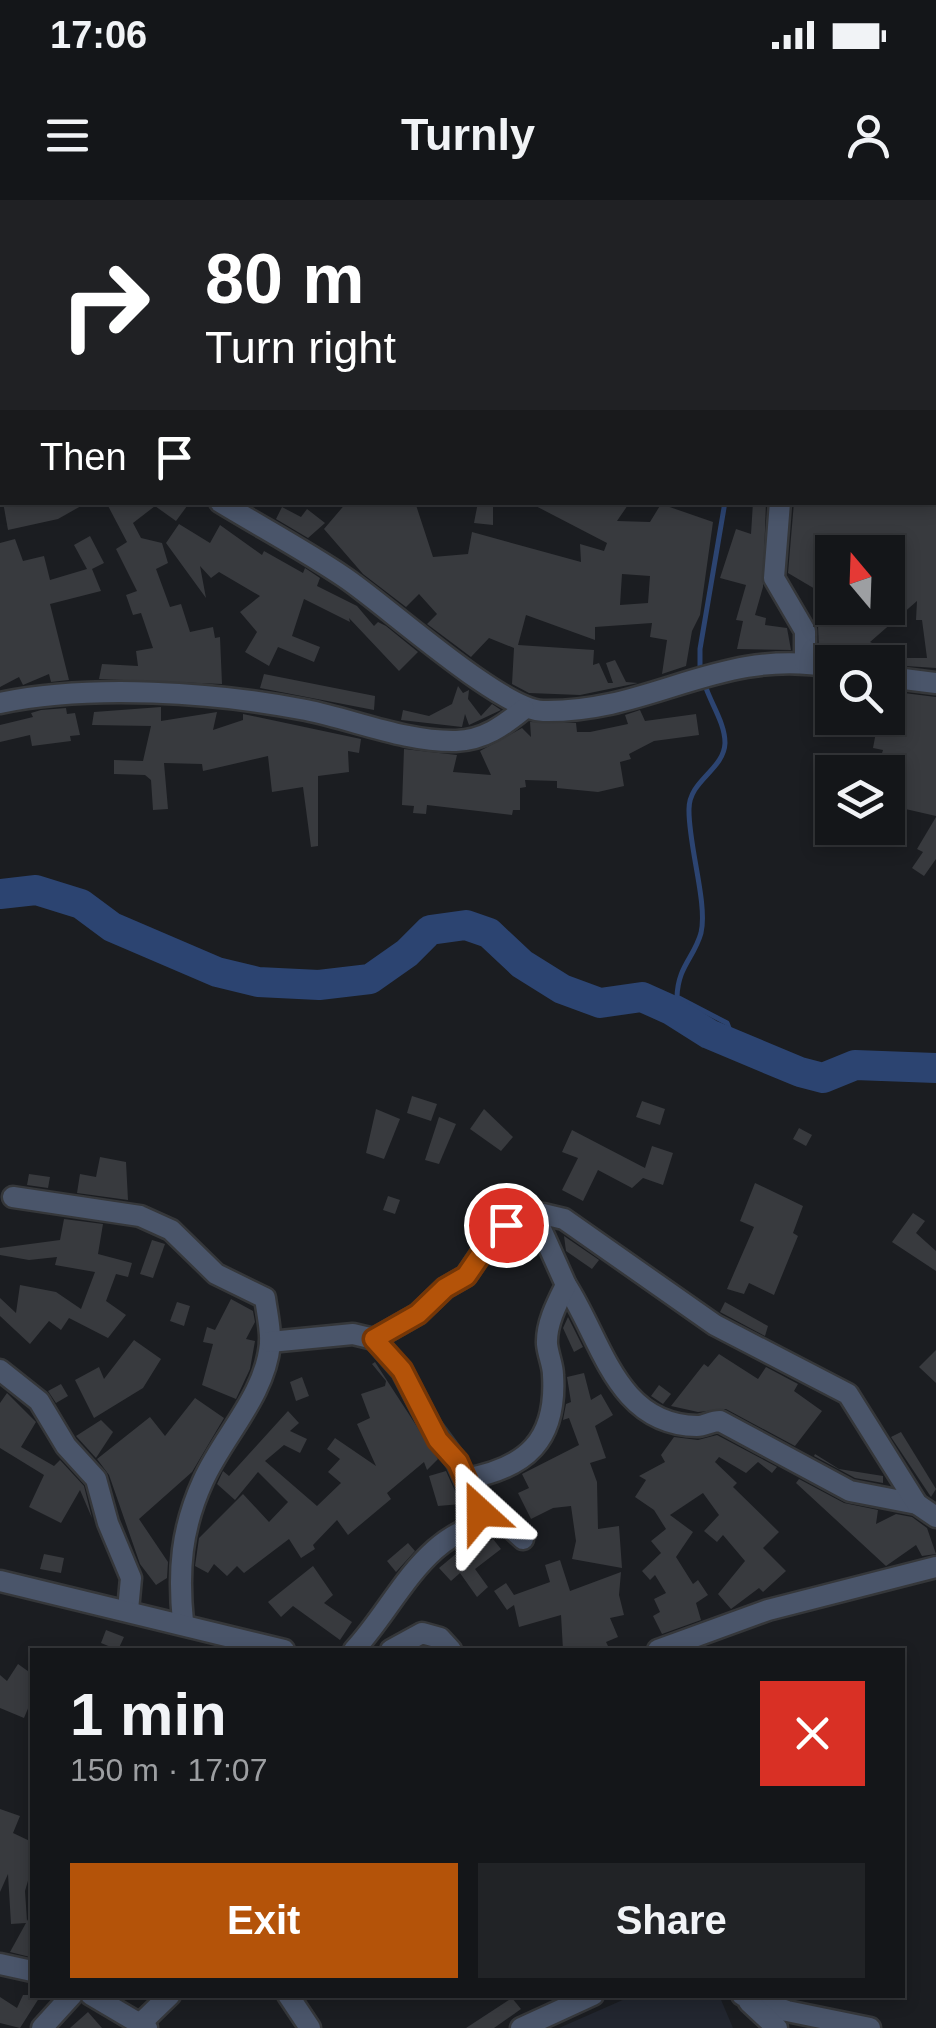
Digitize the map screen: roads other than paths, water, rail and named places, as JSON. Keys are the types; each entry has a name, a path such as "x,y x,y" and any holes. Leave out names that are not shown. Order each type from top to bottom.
{"street":[{"path":"225,505 347,578 524,709"},
{"path":"780,505 774,578 779,592 800,616 807,647 805,662"},
{"path":"0,703 38,695 115,694 267,703 403,734 456,741 484,736 524,709 620,704 712,671 815,664"},
{"path":"905,679 936,684"},
{"path":"13,1197 140,1216 171,1230 216,1274 238,1287 260,1292 265,1298 270,1342 247,1407 204,1478 179,1553 183,1622"},
{"path":"374,1339 418,1314 445,1288 466,1276 492,1238 518,1217 543,1214 564,1219 715,1325 848,1394 916,1504"},
{"path":"518,1217 541,1229 566,1285 630,1401 661,1417 696,1426 720,1421 850,1492 916,1504 936,1516"},
{"path":"465,1479 521,1461 551,1426 554,1372 547,1344 554,1308 566,1285"},
{"path":"270,1342 353,1334 374,1339 402,1370 431,1427 489,1522"},
{"path":"0,1370 39,1401 66,1446 96,1479 108,1523 131,1578 128,1610"},
{"path":"356,1648 380,1621 412,1570 458,1533 489,1522 513,1526 523,1539"},
{"path":"669,1648 768,1610 936,1567"},
{"path":"0,1582 183,1622 277,1648"},
{"path":"396,1648 422,1633 440,1638 449,1648"},
{"path":"0,1964 30,1971"},
{"path":"42,2028 69,1998"},
{"path":"96,1998 143,2026 167,1998"},
{"path":"290,1998 310,2028"},
{"path":"521,2028 586,1998"},
{"path":"745,1998 777,2028"},
{"path":"750,1998 787,2011 870,2028"}],"waterway":[{"path":"700,671 700,649 724,505"},
{"path":"705,685 725,743 719,761 694,790 689,809 702,921 698,942 680,977 677,997 727,1023 736,1046"},
{"path":"0,894 36,890 81,904 112,927 217,972 258,982 319,985 370,979 407,953 430,930 466,925 489,933 522,964 562,989 600,1003 642,997 709,1034 800,1072 823,1078 855,1065 936,1068"}]}
